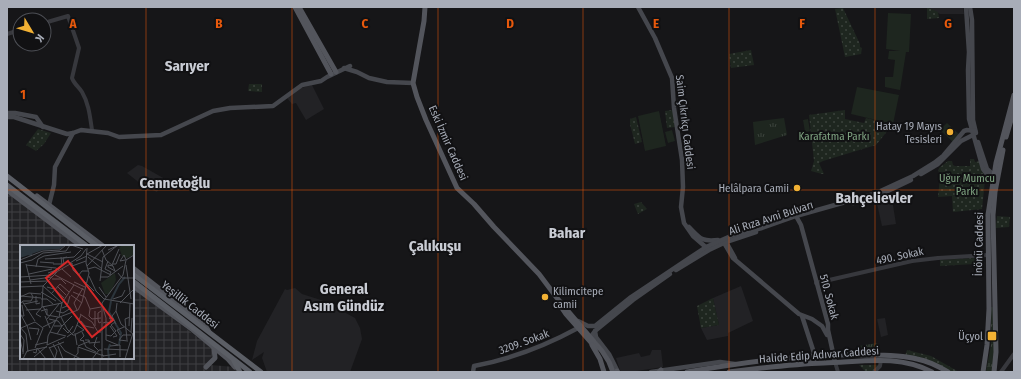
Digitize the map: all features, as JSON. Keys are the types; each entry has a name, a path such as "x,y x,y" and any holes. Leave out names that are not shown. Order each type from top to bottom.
{"highway":[{"path":"7,176 95,245"},
{"path":"7,185 86,245"},
{"name":"Yeşillik Caddesi","path":"134,275 261,372"},
{"name":"Yeşillik Caddesi","path":"134,281 250,372"},
{"path":"231,357 239,372"}],"main road":[{"path":"295,7 331,74"},
{"path":"299,7 336,72"},
{"name":"Eski İzmir Caddesi","path":"425,7 413,83 426,120 457,188 474,204 531,266 588,333 601,352 610,372"},
{"name":"Saim Çıkrıkçı Caddesi","path":"638,7 655,38 672,78 674,108 682,160 683,186 681,207 684,223 693,236 708,248"},
{"path":"966,7 969,52 969,119 983,169 993,179"},
{"path":"970,7 972,20 973,134 985,164 993,179"},
{"path":"7,117 14,117 67,134 73,134 81,130 92,130 119,137 160,135 213,111 230,108 273,106 302,85 321,82 331,74 350,66"},
{"path":"344,68 369,78 387,82 413,83"},
{"name":"İnönü Caddesi","path":"983,372 989,323 988,215 996,163 1014,95"},
{"name":"İnönü Caddesi","path":"994,372 996,352 993,179 1014,110"},
{"path":"7,113 36,117 43,127"},
{"name":"Ali Rıza Avni Bulvarı","path":"595,328 631,297 697,253 724,242 796,218 874,194 913,176 943,156 962,133 969,119"},
{"path":"962,133 967,130 973,134"},
{"path":"49,205 54,185 55,167 73,134"},
{"name":"Ali Rıza Avni Bulvarı","path":"796,218 873,198 905,183 938,164 964,139 973,134"},
{"path":"985,164 991,167 996,163"},
{"path":"7,173 102,245"},
{"path":"7,190 80,245"},
{"path":"801,226 804,217"},
{"name":"510. Sokak","path":"796,218 801,226 828,324 829,338 835,362"},
{"name":"510. Sokak","path":"796,218 803,236"},
{"path":"684,223 702,240 708,248"},
{"path":"693,236 697,245 697,253"},
{"path":"702,240 724,242 730,254 737,261 782,301 802,316 812,319 822,326 829,338"},
{"name":"Ali Rıza Avni Bulvarı","path":"588,333 708,248"},
{"path":"134,269 198,319 206,326 210,333"},
{"path":"134,287 232,362 239,372"},
{"name":"Eski İzmir Caddesi","path":"557,298 566,314 617,372"},
{"path":"797,364 814,360 816,356 802,316"},
{"path":"806,326 812,319"},
{"path":"577,321 595,328"},
{"path":"822,326 828,324"},
{"name":"3209. Sokak","path":"472,372 474,366 524,353 558,339 578,328"},
{"path":"594,341 592,335 595,328"},
{"path":"595,328 597,339 608,354 617,372"},
{"path":"588,333 588,340 600,359 602,370"},
{"path":"206,367 212,363 215,358 216,352 214,348"},
{"name":"Halide Edip Adıvar Caddesi","path":"710,368 816,356 886,355 910,357 933,364 948,372"},
{"name":"Halide Edip Adıvar Caddesi","path":"729,372 797,364 881,360 903,361 932,372"},
{"path":"651,372 710,368"},
{"path":"687,372 710,368"}],"street":[{"path":"52,21 68,16 79,48 72,78 87,101 90,110 92,130"},
{"name":"490. Sokak","path":"816,283 912,262 938,258 988,255"},
{"path":"1000,372 1014,354"},
{"path":"874,372 880,366 881,360"},
{"path":"835,362 838,372"}],"shaded area":[{"path":"927,7 963,7 964,14 940,14"},
{"path":"312,85 324,109 306,120 296,103 292,104 287,98 301,88"},
{"path":"138,165 165,179 157,192 141,184 127,173"},
{"path":"7,192 76,245 20,245 20,359 134,359 134,289 213,349 210,365 235,367 236,372 7,372"},
{"path":"891,193 896,224 882,226 876,199"},
{"path":"741,286 753,321 728,333 728,336 707,340 701,328 719,325 713,298"},
{"path":"295,288 302,294 324,301 355,318 360,328 362,339 350,372 267,372 262,358 264,352 252,360 257,341 285,289"},
{"path":"885,318 888,335 881,337 877,319"},
{"path":"652,350 661,350 663,367 621,372 616,358 639,353 641,357 650,355"}],"green space":[{"path":"927,7 938,12 939,18 927,19"},
{"path":"843,8 860,47 862,48 861,54 845,57 835,9"},
{"path":"888,13 911,14 909,52 906,52 900,90 885,87 885,77 893,77 895,60 888,59 889,51 900,51 886,49"},
{"path":"751,50 754,65 731,68 729,54"},
{"path":"249,84 262,84 262,92 248,91"},
{"path":"857,87 899,95 893,124 851,114"},
{"path":"673,110 675,127 667,128 665,111"},
{"name":"Karafatma Parkı","path":"845,110 845,119 864,123 866,118 893,124 876,145 819,163 824,174 811,171 814,161 809,115"},
{"path":"659,111 666,146 645,151 638,116"},
{"path":"636,117 642,142 635,144 630,119"},
{"path":"784,118 787,135 755,145 753,122"},
{"path":"808,119 810,131 805,132 803,120"},
{"name":"Hatay 19 Mayıs Tesisleri","path":"947,123 960,135 953,142 940,130"},
{"path":"38,129 51,133 44,144 36,151 26,145"},
{"path":"672,130 675,141 668,143 665,132"},
{"name":"Uğur Mumcu Parkı","path":"970,159 974,159 975,162 980,161 985,180 982,209 953,212 952,196 938,197 940,177 938,176 939,168 948,161 952,161 953,165 955,166 970,166"},
{"path":"641,202 647,209 638,214 634,204"},
{"path":"997,216 1010,217 1009,227 996,228"},
{"path":"975,258 975,264 940,266 940,260"},
{"path":"713,298 719,325 701,328 697,306"},
{"path":"991,307 993,307 994,354 992,372 986,371 991,345"},
{"path":"877,343 878,347 875,353 859,352 859,346"},
{"path":"907,350 931,356 959,372 949,372 905,356"},
{"path":"859,365 877,365 878,367 872,372 866,372"}],"place":[{"name":"Hatay 19 Mayıs Tesisleri","path":"950,132"},
{"name":"Helâlpara Camii","path":"797,188"},
{"name":"Kilimcitepe camii","path":"545,297"},
{"name":"Üçyol","path":"992,336"}],"district":[{"name":"Sarıyer","path":"187,66"},
{"name":"Cennetoğlu","path":"175,183"},
{"name":"Bahçelievler","path":"874,198"},
{"name":"Bahar","path":"567,233"},
{"name":"Çalıkuşu","path":"435,246"},
{"name":"General Asım Gündüz","path":"344,298"}]}
